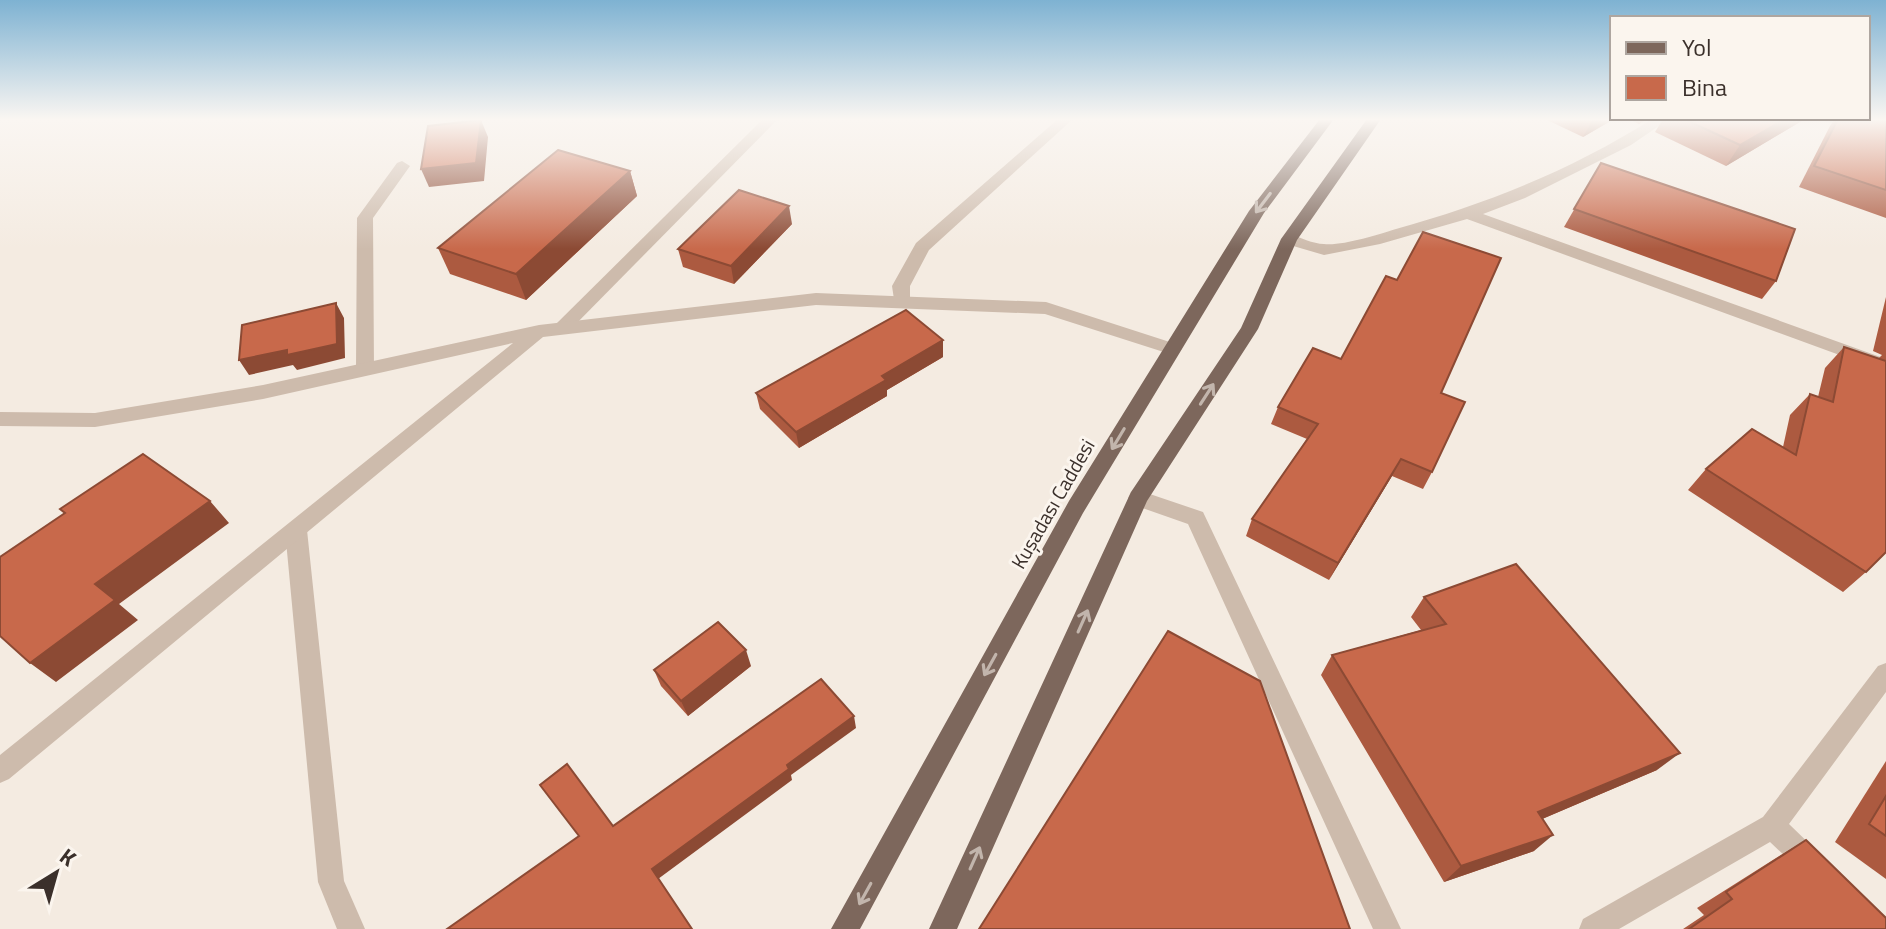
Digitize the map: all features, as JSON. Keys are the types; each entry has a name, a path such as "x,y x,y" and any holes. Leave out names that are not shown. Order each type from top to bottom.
{"main road":[{"name":"Kuşadası Caddesi","path":"845,929 1076,507 1257,211 1294,162"},
{"path":"943,929 1138,498 1249,329 1289,239 1343,162"}],"street":[{"path":"0,771 296,530 550,330 726,162"},
{"path":"901,302 901,286 922,247 1017,162"},
{"path":"1289,239 1324,250 1380,239 1431,222 1468,214 1519,195 1585,162"},
{"path":"365,369 365,218 402,166"},
{"path":"1468,214 1886,366"},
{"path":"0,419 95,420 263,392 550,330 816,299 1046,308 1173,349"},
{"path":"1138,498 1196,518 1387,929"},
{"path":"296,530 331,882 351,929"},
{"path":"1593,929 1772,826 1886,673"},
{"path":"1772,826 1826,878"}],"building":[{"path":"422,162 476,162 476,163 421,169"},
{"path":"543,162 600,162 630,171 516,274 438,248"},
{"path":"1816,162 1886,162 1886,190 1814,166"},
{"path":"1601,163 1795,229 1776,281 1574,209"},
{"path":"739,190 789,206 731,266 678,249"},
{"path":"1423,232 1501,258 1441,393 1465,402 1432,472 1401,459 1338,563 1252,519 1318,424 1278,407 1313,348 1341,359 1386,276 1397,280"},
{"path":"336,303 337,344 287,355 287,350 239,360 242,325"},
{"path":"906,310 943,340 882,376 886,380 796,432 756,393"},
{"path":"1844,347 1886,361 1886,552 1866,572 1706,469 1752,429 1796,455 1810,394 1833,402"},
{"path":"143,454 210,501 95,584 115,600 30,663 0,636 0,557 65,513 60,509"},
{"path":"1516,564 1680,753 1538,812 1553,835 1461,866 1332,655 1446,624 1424,597"},
{"path":"718,622 746,650 681,701 654,670"},
{"path":"1168,631 1260,681 1350,929 979,929"},
{"path":"821,679 854,716 787,765 789,769 652,869 692,929 447,929 579,836 540,785 567,764 613,826"},
{"path":"1886,796 1886,836 1869,824"},
{"path":"1806,840 1886,918 1886,929 1689,929 1732,899 1726,892"}]}
